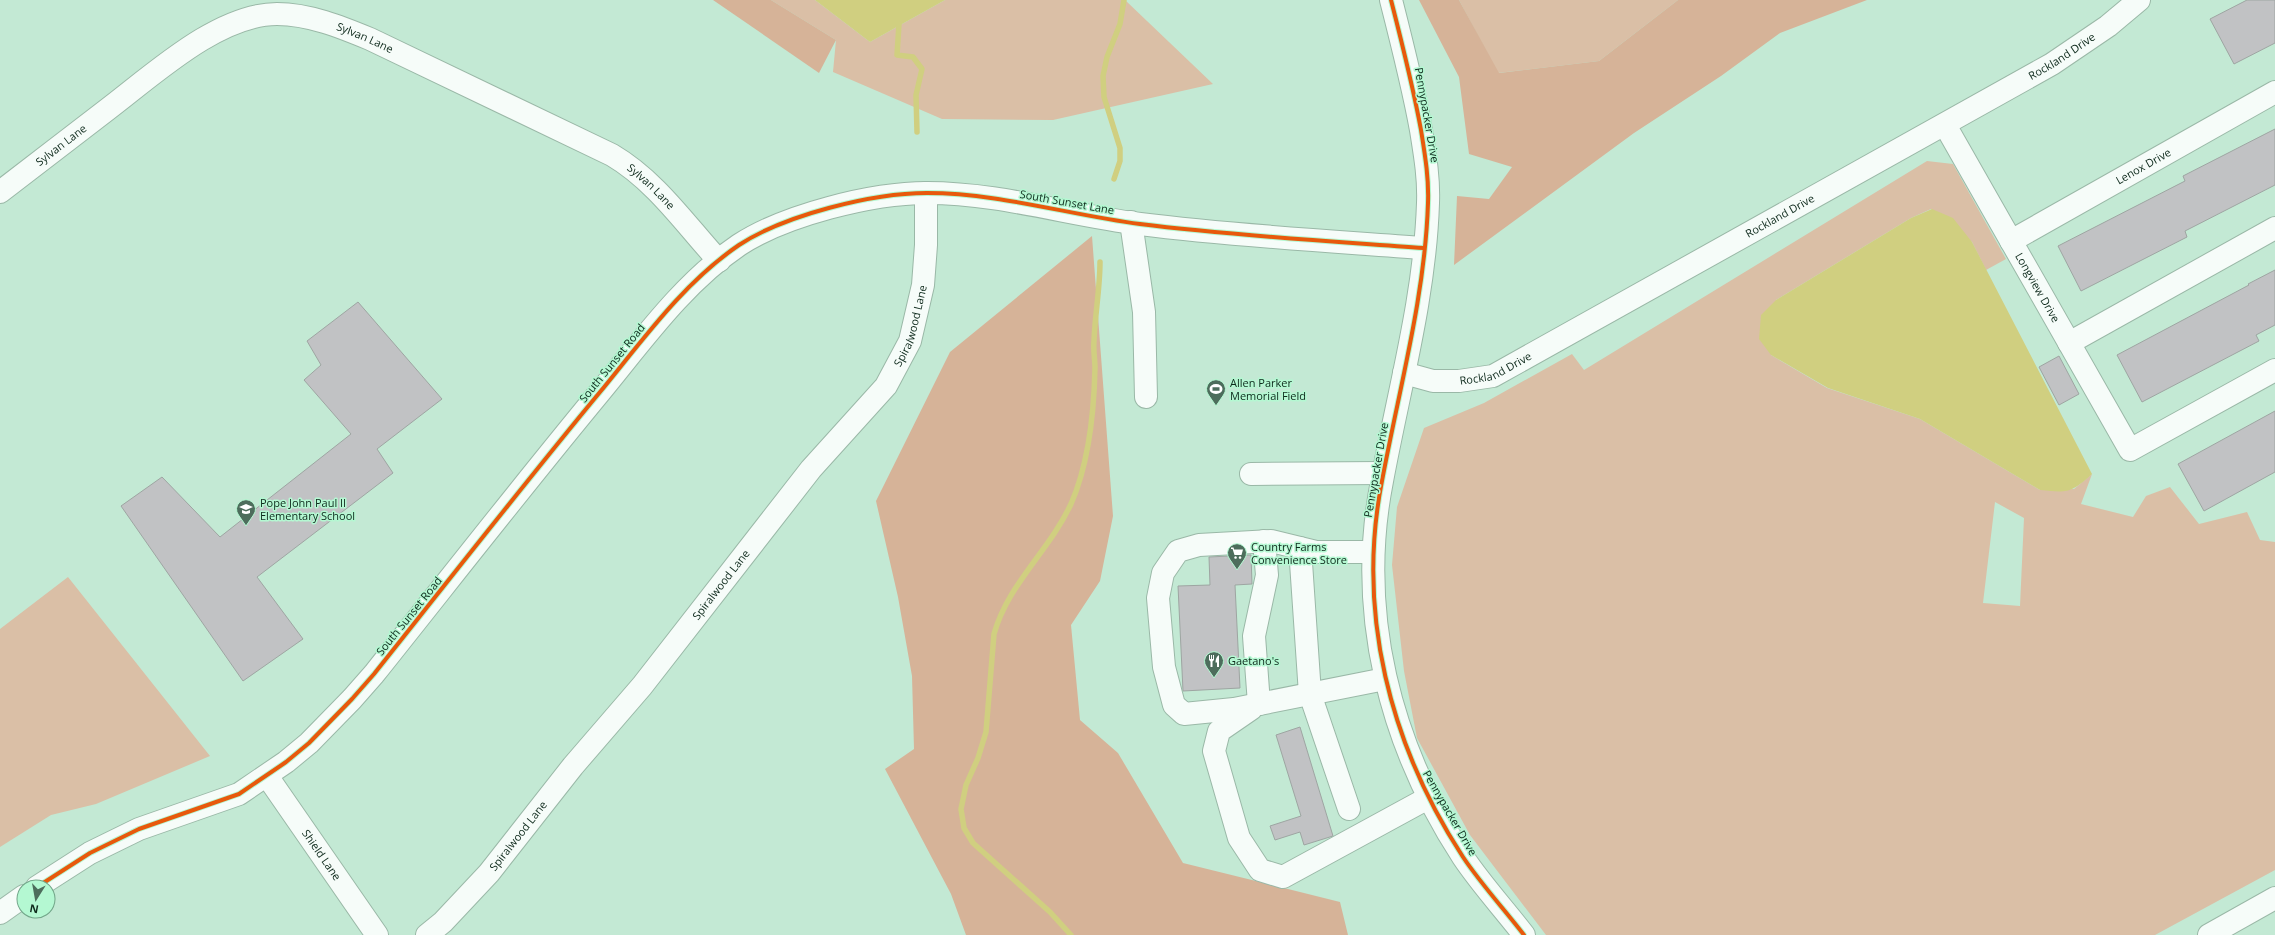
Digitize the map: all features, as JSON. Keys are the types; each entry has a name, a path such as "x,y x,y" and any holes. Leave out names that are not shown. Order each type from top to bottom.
{"main road":[{"name":"Pennypacker Drive","path":"1391,0 1415,94 1427,168 1428,203 1417,307 1384,473 1372,552 1376,624 1385,679 1400,730 1413,765 1428,798 1465,860 1524,935"},
{"name":"Rockland Drive","path":"1404,373 1433,381 1459,381 1494,376 1945,125 2081,46 2139,0"},
{"name":"Sylvan Lane","path":"0,192 167,64 212,35 233,24 250,9 299,16 346,29 498,99 549,126 612,155 640,175 655,189 719,261"},
{"name":"Lenox Drive","path":"2011,241 2275,92"},
{"name":"Longview Drive","path":"1945,125 2130,450 2275,370"},
{"name":"South Sunset Lane","path":"719,261 740,245 763,233 812,214 867,200 926,193 988,198 1131,222 1266,237 1424,248"},
{"name":"Spiralwood Lane","path":"427,935 443,922 489,873 573,766 642,686 811,469 886,386 910,341 923,285 926,245 926,193"},
{"path":"1131,222 1144,312 1146,397"},
{"path":"2069,343 2275,228"},
{"name":"South Sunset Road","path":"48,879 68,865 138,829 239,794 267,776 309,743 352,699 415,623 542,462 644,337 681,296 719,261"},
{"path":"1251,474 1384,473"},
{"path":"1259,704 1254,636 1267,575 1264,541"},
{"path":"1372,552 1316,552 1271,541 1199,545 1178,551 1163,573 1158,598 1164,666 1174,705 1184,714 1234,709 1385,679"},
{"path":"1300,548 1310,694 1349,810"},
{"path":"1259,704 1219,731 1214,751 1238,838 1260,870 1283,877 1428,798"},
{"name":"Shield Lane","path":"267,776 377,935"},
{"path":"2209,935 2275,898"},
{"path":"0,913 16,902"}],"shaded area":[{"path":"713,0 771,0 836,40 819,73"},
{"path":"771,0 815,0 870,42 945,0 1125,0 1213,84 1053,120 942,119 833,72 836,40"},
{"path":"815,0 945,0 870,42"},
{"path":"1419,0 1459,0 1499,73 1599,61 1678,0 1867,0 1780,33 1721,76 1634,133 1454,265 1457,196 1489,199 1512,167 1469,154 1459,77"},
{"path":"1459,0 1678,0 1599,61 1498,73"},
{"path":"1927,161 1953,164 2006,259 1986,270 1972,242 1931,209 1911,218 1776,300 1771,355 1827,388 1920,419 2040,490 2074,489 2092,474 2081,504 2133,517 2146,496 2170,487 2199,524 2247,512 2260,540 2275,542 2275,870 2155,935 1546,935 1470,835 1417,738 1404,671 1392,565 1397,507 1424,428 1484,403 1572,354 1584,370","holes":["1995,502 2024,518 2020,606 1983,603"]},
{"path":"1932,209 1953,218 1972,242 2092,474 2074,488 2063,491 2040,490 1920,419 1828,388 1771,355 1759,339 1761,315 1776,300 1911,218"},
{"path":"1092,236 1113,516 1100,581 1071,625 1080,720 1118,753 1183,863 1340,902 1348,935 966,935 951,894 885,769 914,749 912,676 898,597 876,501 950,352"},
{"path":"68,577 210,756 96,804 51,815 0,847 0,629"}],"building":[{"path":"2247,0 2275,0 2275,43 2234,64 2210,19"},
{"path":"2275,129 2275,185 2185,231 2187,237 2081,291 2058,246 2185,181 2183,176"},
{"path":"2275,270 2275,325 2256,335 2259,341 2142,402 2117,355"},
{"path":"358,302 442,399 377,449 393,473 257,577 303,639 243,681 121,506 162,477 220,537 351,434 304,380 321,365 307,341"},
{"path":"2059,356 2079,394 2059,405 2039,367"},
{"path":"2275,411 2275,472 2204,511 2178,464"},
{"path":"1251,555 1252,584 1235,585 1240,688 1183,691 1178,586 1210,585 1209,557"},
{"path":"1300,727 1333,836 1304,845 1300,832 1275,840 1270,826 1301,816 1276,735"}],"waterway":[{"path":"1114,179 1120,161 1120,148 1104,97 1103,76 1107,57 1120,24 1124,0"},
{"path":"899,24 897,55 913,57 922,69 916,95 917,132"},
{"path":"1071,935 1050,912 973,843 964,828 961,809 966,785 978,758 986,732 994,634 1000,616 1019,583 1062,521 1071,504 1082,472 1092,420 1095,368 1095,321 1100,262"}],"cycle path":[{"path":"1391,0 1411,81 1421,130 1427,176 1428,203 1426,238 1417,308 1382,481 1375,530 1373,580 1377,628 1385,676 1398,724 1416,770 1437,814 1470,867 1524,935"},
{"path":"49,879 90,853 139,829 239,794 286,762 309,743 374,674 543,462 664,314 681,295 719,260 739,245 758,234 804,215 830,208 881,197 927,193 954,194 1007,200 1113,220 1211,232 1424,248"}],"place":[{"name":"Allen Parker Memorial Field","path":"1216,406"},
{"name":"Pope John Paul II Elementary School","path":"246,526"},
{"name":"Country Farms Convenience Store","path":"1237,570"},
{"name":"Gaetano's","path":"1214,678"}]}
